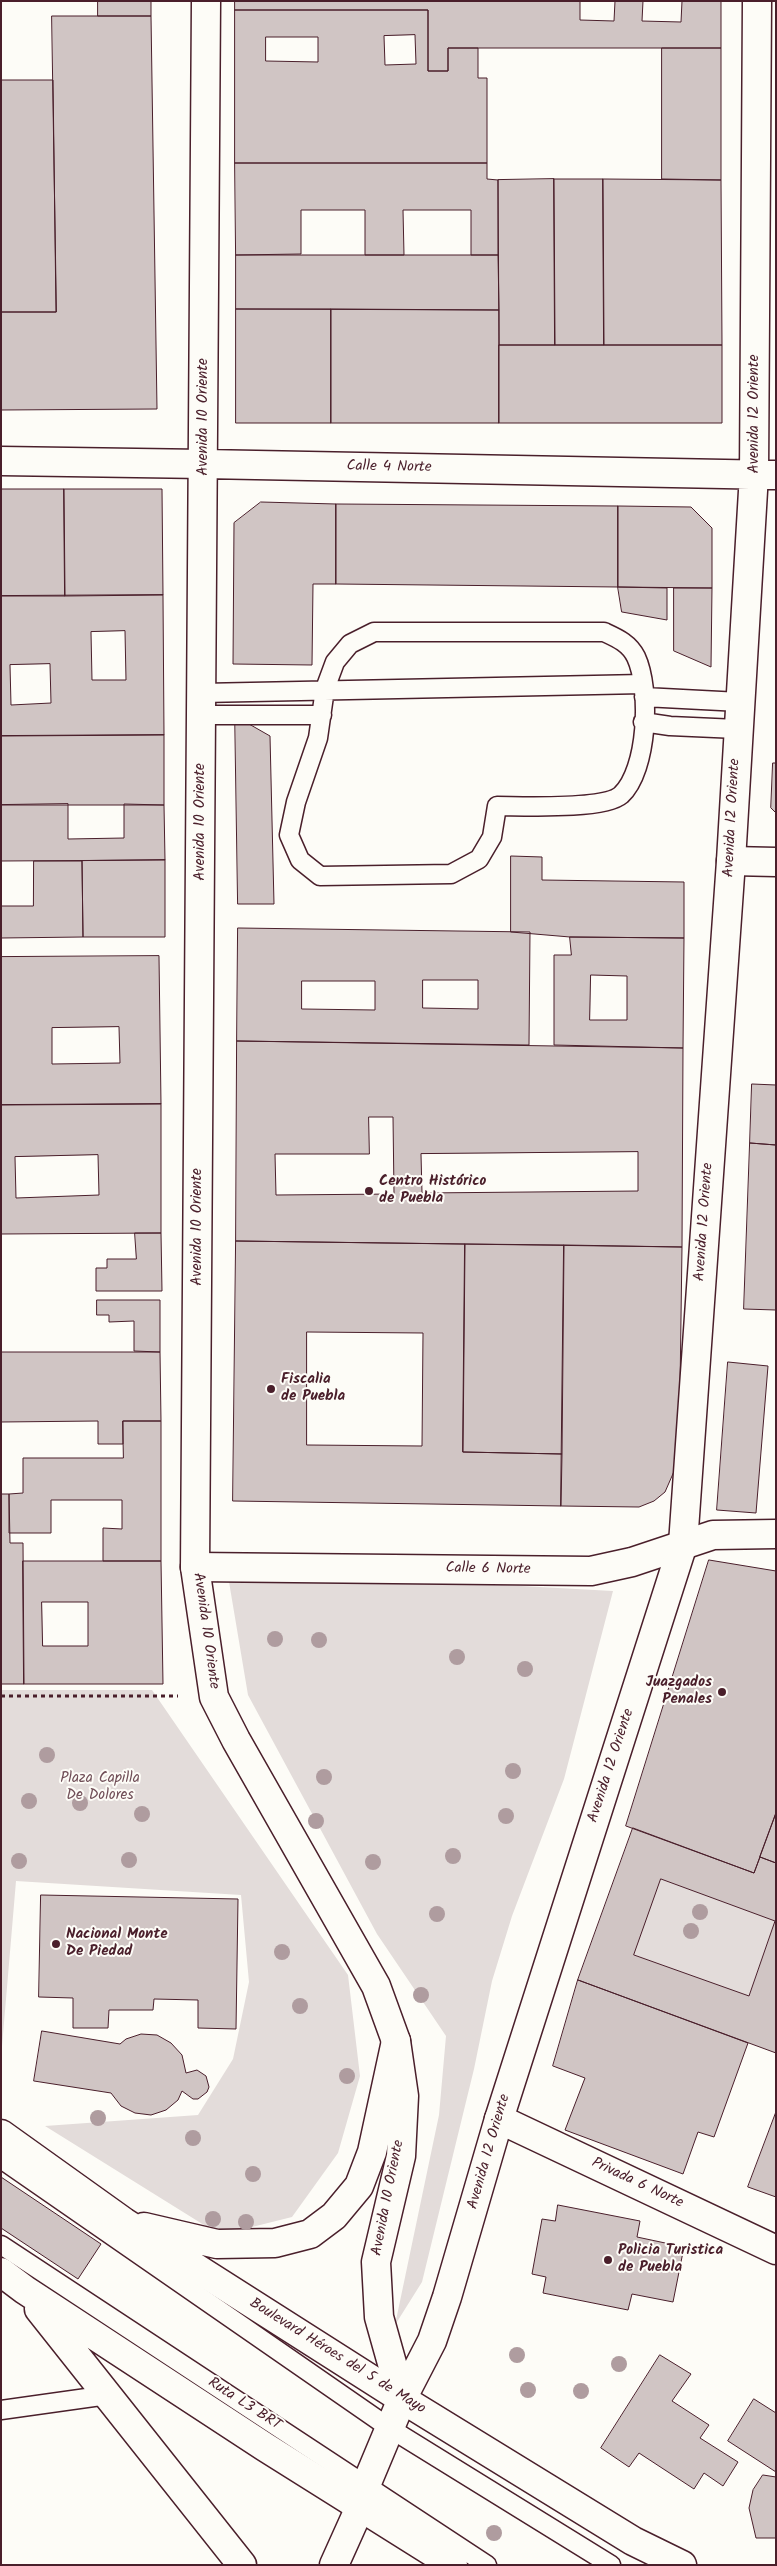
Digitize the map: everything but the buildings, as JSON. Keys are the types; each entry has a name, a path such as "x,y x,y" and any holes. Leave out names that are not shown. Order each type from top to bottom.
{"main road":[{"name":"Avenida 10 Oriente","path":"206,1 195,1567 214,1696 236,1740 376,1986 396,2041 404,2096 401,2156 376,2262 378,2316 402,2399"},
{"name":"Avenida 12 Oriente","path":"334,2565 402,2399 432,2341 448,2298 499,2118 683,1544 731,861 739,715 765,475 757,1"},
{"name":"Calle 4 Norte","path":"1,461 765,475"},
{"path":"731,861 776,862"},
{"name":"Calle 6 Norte","path":"195,1567 591,1571 632,1562 714,1535 776,1534"},
{"path":"124,2222 218,2244 275,2243 310,2234 334,2216 359,2186 372,2152 396,2041"},
{"name":"Privada 6 Norte","path":"499,2118 776,2250"},
{"name":"Boulevard Héroes del 5 de Mayo","path":"1,2134 124,2222 402,2399 633,2541 682,2565"},
{"path":"1,2272 24,2290 265,2447 364,2495 453,2565"},
{"path":"24,2290 242,2565"}],"lane":[{"path":"374,632 604,632 624,641 636,657 644,690 640,760 635,776 620,796 602,804 497,806 492,837 480,859 451,874 320,876 300,860 289,835 296,802 318,738 325,689 335,662 350,644 374,632"},
{"path":"202,704 325,689 644,690 739,715"},
{"path":"202,704 322,715"},
{"path":"643,722 670,726 739,715"},
{"path":"1,2159 391,2429 611,2565"},
{"name":"Ruta L3 BRT","path":"1,2245 364,2495 486,2565"},
{"path":"1,2410 108,2395"}],"path":[{"path":"1,1696 214,1696"}],"green space":[{"path":"227,1570 613,1591 564,1779 512,1916 492,1981 474,2069 422,2282 395,2325 439,2115 446,2036 377,1934 248,1695"},
{"name":"Plaza Capilla De Dolores","path":"1,1690 152,1690 348,1975 360,2076 338,2153 292,2217 220,2235 45,2126 198,2115 233,2059 249,1982 241,1895 16,1881 1,2058"},
{"path":"661,1879 775,1921 749,1996 634,1955"}],"place":[{"name":"Centro Histórico de Puebla","path":"369,1191"},
{"name":"Fiscalia de Puebla","path":"271,1389"},
{"name":"Juazgados Penales","path":"722,1692"},
{"name":"Nacional Monte De Piedad","path":"56,1944"},
{"name":"Policia Turistica de Puebla","path":"608,2260"}]}
